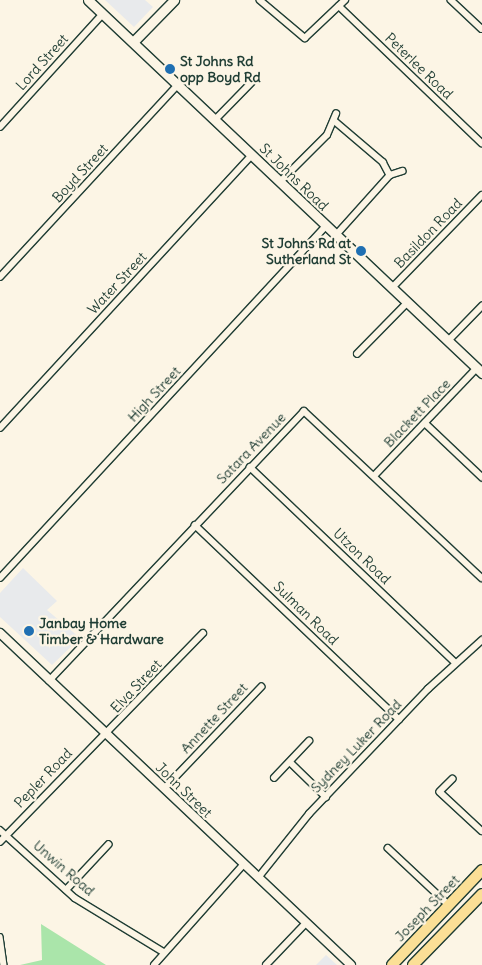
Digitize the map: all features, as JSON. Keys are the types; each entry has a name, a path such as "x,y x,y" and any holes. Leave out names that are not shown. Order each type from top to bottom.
{"highway":[{"name":"Joseph Street","path":"392,965 482,870"},
{"path":"413,965 482,894"}],"main road":[{"name":"St Johns Road","path":"88,0 480,371"},
{"path":"133,42 174,0"}],"street":[{"path":"260,0 305,38 345,0"},
{"path":"451,0 482,29"},
{"name":"Peterlee Road","path":"339,6 482,143"},
{"name":"Lord Street","path":"0,127 103,14"},
{"path":"215,120 250,83"},
{"name":"Boyd Street","path":"0,277 178,85"},
{"path":"280,182 336,122 336,114"},
{"path":"336,122 383,162 390,175"},
{"name":"Water Street","path":"0,428 252,155"},
{"path":"336,235 390,175 402,170"},
{"name":"Basildon Road","path":"392,288 482,195"},
{"name":"High Street","path":"0,578 326,226"},
{"path":"357,354 407,303"},
{"path":"448,341 482,306"},
{"name":"Blackett Place","path":"375,475 425,422 480,371"},
{"name":"Satara Avenue","path":"49,681 304,411 375,475 482,578"},
{"path":"425,422 482,477"},
{"name":"Utzon Road","path":"250,466 456,663"},
{"name":"Sulman Road","path":"195,525 399,719"},
{"name":"John Street","path":"0,633 351,965"},
{"name":"Elva Street","path":"106,733 203,634"},
{"name":"Sydney Luker Road","path":"258,878 326,796 399,719 482,640"},
{"name":"Annette Street","path":"164,789 261,687"},
{"name":"Pepler Road","path":"0,842 106,733"},
{"path":"274,778 291,763 309,741"},
{"path":"291,763 326,796"},
{"path":"453,779 440,792 482,831"},
{"name":"Unwin Road","path":"0,830 66,890 164,953"},
{"path":"66,890 108,845"},
{"path":"388,848 449,905"},
{"path":"154,965 244,864"},
{"path":"266,965 306,923"},
{"path":"0,937 4,965"}],"shaded area":[{"path":"105,0 145,0 153,7 134,27"},
{"path":"23,568 57,601 47,610 80,638 52,665 0,617 0,593"},
{"path":"326,955 337,965 316,965"}],"green space":[{"path":"41,924 106,965 20,965 42,960"}],"place":[{"name":"St Johns Rd opp Boyd Rd","path":"170,69"},
{"name":"St Johns Rd at Sutherland St","path":"361,251"},
{"name":"Janbay Home Timber & Hardware","path":"29,631"}]}
